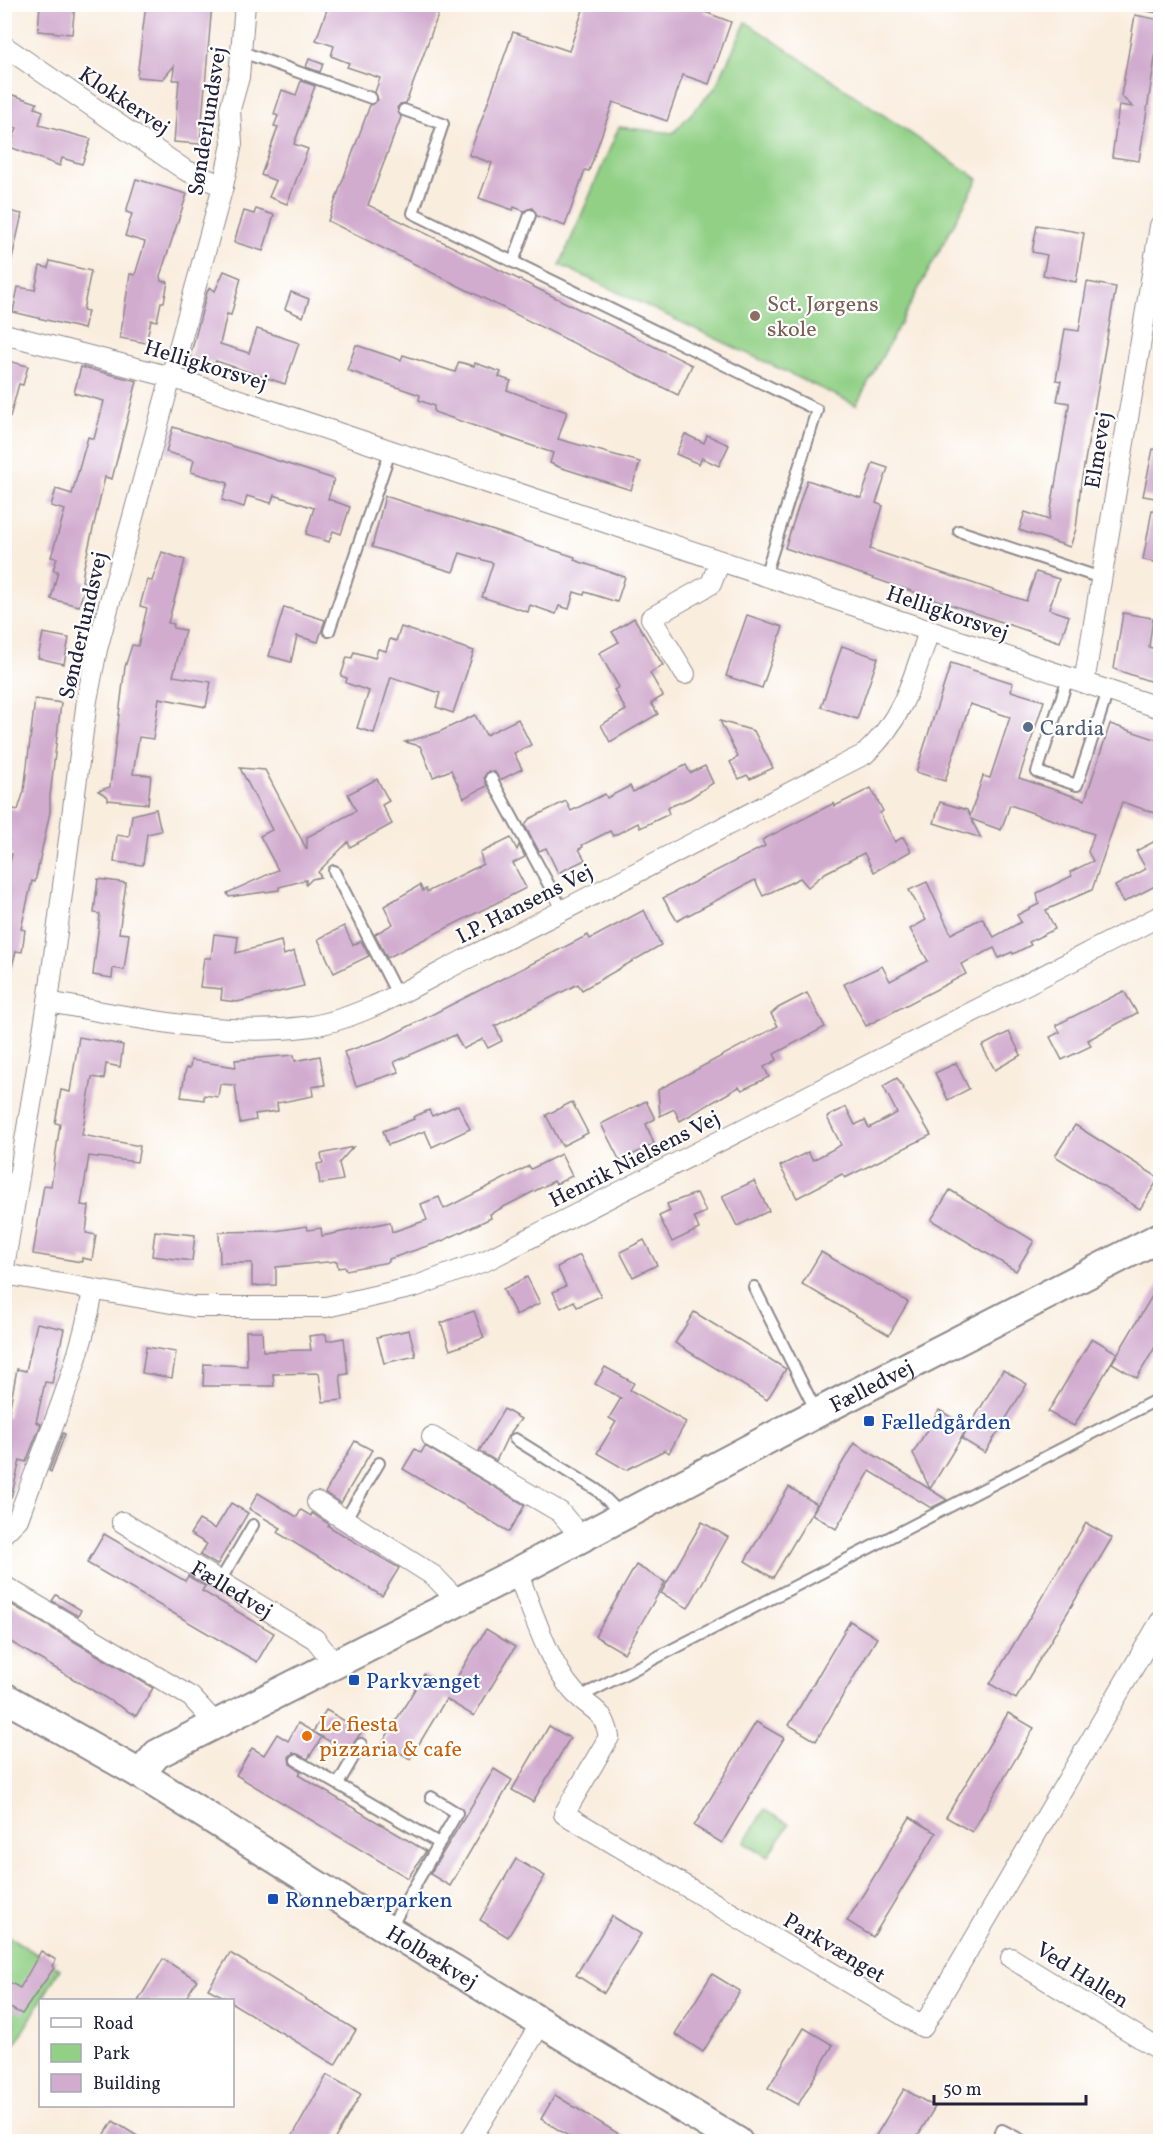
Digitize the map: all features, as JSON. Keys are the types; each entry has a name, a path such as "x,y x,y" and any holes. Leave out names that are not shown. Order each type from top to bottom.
{"street":[{"name":"Sønderlundsvej","path":"4,1267 48,1002 89,690 98,649 223,186 232,144 230,109 239,77 245,4"},
{"name":"Klokkervej","path":"4,46 185,170 223,186"},
{"name":"Elmevej","path":"1076,680 1101,578 1161,226"},
{"name":"Helligkorsvej","path":"4,334 171,377 1161,708"},
{"path":"685,674 651,618 711,584 720,561"},
{"name":"I.P. Hansens Vej","path":"48,1002 181,1026 246,1031 306,1027 362,1011 563,911 866,754 886,734 902,708 929,632"},
{"name":"Henrik Nielsens Vej","path":"4,1274 194,1307 326,1306 414,1287 488,1260 1161,916"},
{"name":"Fælledvej","path":"140,1774 157,1754 517,1572 817,1413 1161,1238"},
{"path":"4,1533 18,1519 68,1387 86,1329 93,1291"},
{"path":"432,1437 560,1512 582,1538"},
{"path":"317,1502 434,1576 458,1601"},
{"name":"Fælledvej","path":"122,1522 315,1639 335,1664"},
{"name":"Parkvænget","path":"517,1572 556,1665 580,1696 606,1719 609,1737 564,1814 922,2027 1161,1622"},
{"path":"4,1586 191,1697 216,1724"},
{"name":"Holbækvej","path":"4,1697 140,1774 389,1930 738,2142"},
{"name":"Ved Hallen","path":"1011,1958 1161,2050"},
{"path":"469,2142 541,2023"}],"lane":[{"path":"1144,4 1161,7"},
{"path":"242,52 371,98"},
{"path":"404,110 443,124 413,213 817,410 765,576"},
{"path":"513,262 530,215"},
{"path":"328,630 391,449"},
{"path":"959,531 1101,578"},
{"path":"1076,680 1037,772 1077,784 1108,691"},
{"path":"491,778 563,911"},
{"path":"334,871 397,994"},
{"path":"754,1287 817,1413"},
{"path":"580,1696 1161,1398"},
{"path":"515,1439 597,1491 623,1516"},
{"path":"345,1520 379,1463"},
{"path":"220,1581 253,1525"},
{"path":"338,1784 361,1744"},
{"path":"296,1760 439,1843"},
{"path":"389,1930 457,1813 431,1797"},
{"path":"995,2142 1002,2130 1025,2142"}],"green space":[{"path":"746,22 978,179 856,405 560,265 619,127 673,133 715,88"},
{"path":"764,1810 789,1824 768,1857 744,1843"},
{"path":"5,1934 60,1969 42,1999 39,1999 39,2004 5,2061"}],"building":[{"path":"40,4 75,4 72,34 38,31"},
{"path":"146,4 212,4 200,144 174,142 179,80 173,80 174,66 163,79 137,77"},
{"path":"329,4 442,4 406,103 400,104 397,108 401,117 368,205 692,365 678,395 328,221 370,105 378,100 375,92 380,78 347,67 349,63 331,56 334,46 316,40"},
{"path":"585,4 708,4 705,12 731,22 709,84 683,75 667,121 613,102 589,171 585,170 565,226 537,216 532,208 524,211 514,207 513,210 479,198 492,163 469,155 513,32 569,51"},
{"path":"1135,15 1161,20 1139,161 1112,157 1119,105 1133,107 1121,96"},
{"path":"309,59 323,64 320,72 306,67"},
{"path":"301,81 315,86 294,144 308,149 287,204 269,197 276,181 261,175 278,127 274,126 278,116 274,114 282,90 296,95"},
{"path":"10,94 37,103 35,108 43,111 39,125 91,139 82,164 62,158 60,166 10,147 17,128 4,124 4,109"},
{"path":"136,179 187,194 160,276 161,281 168,282 164,302 161,302 157,321 151,320 146,343 120,338 130,274 135,275 145,242 125,236 132,214 126,212"},
{"path":"256,209 274,215 263,251 234,242 244,211 254,214"},
{"path":"4,210 22,214 11,263 4,262"},
{"path":"1037,225 1084,233 1076,282 1043,275 1047,255 1032,252"},
{"path":"50,261 91,271 83,310 88,311 84,329 13,312 18,287 35,290 40,266 48,268"},
{"path":"224,271 241,278 231,315 227,314 220,344 249,353 257,329 299,343 285,384 216,361 215,364 190,357 207,292 210,287 215,291"},
{"path":"1087,282 1116,287 1081,483 1076,529 1070,547 1019,530 1025,512 1049,520 1069,405 1069,403 1057,401 1061,381 1056,380 1065,329 1079,331"},
{"path":"291,292 309,299 303,317 285,309"},
{"path":"356,345 401,360 403,355 455,372 459,362 474,366 475,363 501,372 499,377 511,381 507,390 567,412 558,439 640,462 631,490 559,467 550,463 553,453 434,412 434,406 419,400 420,395 347,370"},
{"path":"4,360 28,366 23,385 19,384 10,417 4,416"},
{"path":"81,367 137,381 112,479 105,477 84,567 82,581 86,582 79,606 51,599 58,571 53,570 57,558 51,557 65,510 51,506 56,489 72,494 88,437 94,439 104,401 74,393"},
{"path":"173,427 334,479 328,499 350,507 341,534 333,531 329,542 306,534 314,508 274,495 271,503 247,496 244,507 222,500 228,483 191,472 194,460 166,452"},
{"path":"685,434 704,443 707,435 729,445 719,466 702,458 699,464 676,454"},
{"path":"1153,449 1161,450 1161,499 1143,496"},
{"path":"873,463 888,468 876,503 883,506 870,549 1026,601 1036,572 1059,579 1049,609 1069,616 1060,642 785,548 807,480 861,498"},
{"path":"385,496 575,557 574,560 625,577 617,602 585,592 584,595 574,592 569,609 559,606 556,614 530,605 528,612 482,597 493,563 460,553 453,572 372,547"},
{"path":"1152,510 1161,511 1161,563 1143,560"},
{"path":"162,552 185,560 168,623 174,624 173,628 185,630 173,676 211,682 206,707 159,698 153,739 139,737 133,774 151,775 148,804 108,800 108,797 98,791 110,787 125,667 132,645 138,646 147,608 140,606 147,580 152,581"},
{"path":"284,607 325,620 318,642 297,636 291,662 269,656"},
{"path":"1123,613 1153,618 1149,647 1161,651 1161,685 1114,669"},
{"path":"747,615 783,627 762,688 726,676"},
{"path":"634,618 663,665 650,673 663,696 651,703 658,714 610,742 601,725 626,710 614,690 619,687 599,653 619,642 612,632"},
{"path":"401,627 474,651 453,713 436,707 440,693 391,677 374,733 357,728 369,691 346,683 347,678 341,676 347,657 352,658 354,652 375,658 378,649 386,651 390,639 396,641"},
{"path":"43,633 69,638 64,664 38,658"},
{"path":"842,646 878,658 857,719 821,707"},
{"path":"951,663 1013,683 1011,691 1044,701 1019,778 1085,800 1110,724 1161,741 1161,815 1122,802 1092,890 1046,910 1055,929 1029,942 1031,945 1013,954 1012,952 999,958 994,948 961,964 966,974 866,1026 844,984 882,966 890,981 928,961 910,929 926,920 909,890 927,882 951,934 982,918 994,937 1021,922 1017,915 1039,904 1037,893 1072,876 1070,872 1093,861 1088,852 1094,834 1010,805 1001,830 971,819 981,838 934,823 940,802 967,810 970,816 983,776 990,778 1010,717 970,704 945,781 916,772"},
{"path":"35,699 61,703 50,812 35,882 32,881 21,929 25,930 22,952 16,951 11,970 4,970 4,888 12,854 6,853 9,839 4,838 4,807 18,810 24,791"},
{"path":"475,715 486,735 518,719 531,745 514,753 522,769 500,780 495,772 488,771 484,777 487,786 464,798 451,770 433,777 420,746 405,742 437,733"},
{"path":"720,721 754,731 773,768 750,779 747,775 739,779 730,762 738,757"},
{"path":"686,765 690,773 705,766 713,783 690,798 667,808 669,814 640,828 638,823 613,836 610,831 582,845 583,847 579,849 585,860 558,873 546,848 539,851 525,826 529,819 566,801 571,811 605,794 607,798 630,786 633,792"},
{"path":"240,768 265,770 307,850 307,837 356,811 348,794 377,779 389,801 382,805 392,824 350,847 348,842 318,872 321,877 312,879 306,885 306,880 279,887 279,890 229,897 227,893 278,870 260,836 272,830"},
{"path":"871,788 883,811 880,813 895,842 903,837 911,851 874,872 864,853 825,873 808,887 800,878 763,896 755,880 677,921 663,898 765,846 762,840 834,803 835,806"},
{"path":"156,809 161,831 147,834 143,865 114,862 117,835 129,837 132,815"},
{"path":"511,838 517,850 519,845 525,857 513,863 526,888 387,958 375,934 393,924 384,906 420,885 423,891 426,889 427,892 483,864 480,853"},
{"path":"1161,838 1161,897 1155,886 1124,902 1115,886 1146,869 1136,851"},
{"path":"98,879 126,883 119,933 129,934 124,970 113,968 112,978 93,975 100,914 94,913"},
{"path":"644,910 661,945 582,990 578,984 495,1026 502,1041 488,1048 483,1039 463,1049 455,1035 394,1062 399,1072 356,1086 344,1052 386,1038 588,935 590,939"},
{"path":"344,926 353,945 361,941 369,956 334,973 318,939"},
{"path":"214,934 238,937 236,953 281,941 284,955 294,951 304,986 237,1002 221,1000 222,989 200,987 204,958 211,958"},
{"path":"1124,991 1137,1013 1088,1040 1091,1046 1062,1060 1050,1037 1060,1032 1056,1025"},
{"path":"807,993 825,1027 774,1054 777,1060 764,1067 769,1077 742,1090 739,1087 680,1121 674,1109 660,1116 658,1090 778,1026 771,1014"},
{"path":"1009,1032 1021,1055 995,1070 982,1046"},
{"path":"79,1037 123,1045 120,1067 106,1064 104,1079 92,1077 82,1135 140,1146 137,1162 89,1156 81,1205 89,1206 86,1233 96,1235 92,1260 82,1258 82,1262 33,1254 44,1185 51,1186 60,1124 55,1123 61,1090 70,1092"},
{"path":"294,1055 295,1061 320,1056 325,1085 312,1087 313,1096 277,1103 278,1111 255,1114 256,1120 240,1123 235,1085 220,1084 218,1097 204,1095 204,1100 181,1097 186,1068 190,1068 191,1060 236,1067 235,1060"},
{"path":"956,1063 969,1089 948,1100 935,1073"},
{"path":"897,1078 931,1135 845,1178 842,1174 797,1198 780,1166 808,1152 813,1160 841,1145 827,1117 846,1107 855,1125 865,1120 869,1128 897,1113 883,1086"},
{"path":"646,1101 655,1119 646,1124 654,1144 620,1161 601,1124"},
{"path":"572,1102 588,1133 562,1146 546,1115"},
{"path":"458,1105 470,1129 432,1147 425,1131 388,1145 383,1131 414,1119 413,1117 429,1110 432,1116"},
{"path":"1075,1125 1159,1178 1140,1209 1055,1156"},
{"path":"353,1147 339,1163 343,1180 320,1184 317,1164 323,1163 321,1154"},
{"path":"561,1154 572,1176 556,1184 554,1181 490,1214 491,1218 442,1241 389,1259 389,1262 346,1270 345,1267 338,1268 337,1261 276,1267 276,1285 252,1286 252,1263 220,1263 219,1232 275,1231 307,1226 308,1230 321,1228 322,1236 390,1222 392,1232 427,1220 421,1204 439,1197 444,1209 529,1166 531,1169"},
{"path":"754,1181 769,1211 737,1226 722,1196"},
{"path":"950,1190 1034,1241 1016,1271 931,1220"},
{"path":"697,1193 706,1212 694,1217 699,1229 672,1242 659,1216 670,1211 667,1204"},
{"path":"155,1231 195,1235 192,1261 152,1256"},
{"path":"644,1240 657,1265 633,1277 620,1252"},
{"path":"821,1252 908,1302 889,1335 802,1284"},
{"path":"580,1255 601,1296 577,1307 574,1301 561,1308 553,1292 566,1286 557,1267"},
{"path":"527,1277 540,1303 516,1315 503,1289"},
{"path":"1161,1281 1161,1337 1137,1378 1112,1363"},
{"path":"474,1311 484,1338 450,1350 441,1323"},
{"path":"694,1312 786,1369 767,1400 675,1343"},
{"path":"37,1323 64,1329 52,1383 45,1382 36,1422 41,1424 26,1462 20,1460 11,1498 4,1498 4,1417 8,1417 17,1369 26,1371"},
{"path":"409,1330 416,1356 384,1363 377,1337"},
{"path":"246,1331 262,1331 263,1351 311,1350 309,1336 326,1334 327,1341 344,1338 348,1374 340,1375 343,1400 323,1402 319,1373 273,1374 274,1386 203,1386 204,1364 247,1366"},
{"path":"1092,1338 1117,1353 1074,1426 1048,1412"},
{"path":"146,1347 176,1352 172,1378 142,1373"},
{"path":"605,1367 634,1383 630,1390 686,1422 669,1453 665,1450 626,1470 597,1453 616,1422 609,1418 621,1398 595,1384"},
{"path":"1003,1370 1027,1384 985,1453 962,1439"},
{"path":"504,1409 521,1419 508,1436 496,1461 479,1451"},
{"path":"939,1410 968,1427 930,1489 913,1453"},
{"path":"63,1433 65,1434 51,1472 49,1471"},
{"path":"355,1441 372,1450 341,1503 325,1493"},
{"path":"854,1443 947,1500 931,1508 870,1471 836,1529 812,1514"},
{"path":"425,1446 525,1505 509,1532 403,1469 415,1449 421,1453"},
{"path":"789,1487 817,1504 773,1578 745,1561"},
{"path":"258,1493 297,1517 301,1510 311,1516 312,1513 329,1524 328,1526 399,1568 382,1596 278,1533 281,1528 249,1509"},
{"path":"231,1503 248,1513 217,1565 200,1555 207,1544 190,1534 199,1520 215,1529"},
{"path":"702,1522 728,1537 688,1608 661,1593"},
{"path":"1086,1523 1112,1538 1016,1699 990,1684"},
{"path":"104,1534 185,1581 188,1576 205,1586 202,1591 274,1633 257,1662 87,1563"},
{"path":"636,1565 665,1582 624,1653 595,1636"},
{"path":"56,1595 81,1610 78,1616 52,1601"},
{"path":"4,1600 153,1688 136,1716 4,1638"},
{"path":"850,1621 877,1638 816,1741 789,1725"},
{"path":"486,1629 515,1647 474,1716 446,1699 410,1759 383,1742 424,1674 450,1689"},
{"path":"326,1710 362,1731 348,1752 313,1732"},
{"path":"1008,1713 1034,1728 972,1832 946,1817"},
{"path":"756,1722 784,1738 722,1843 694,1826"},
{"path":"298,1723 322,1737 308,1759 293,1753 289,1757 290,1764 301,1771 298,1775 426,1851 408,1878 236,1775 252,1748 264,1755 277,1734 288,1741"},
{"path":"549,1726 570,1738 533,1802 512,1790"},
{"path":"494,1769 512,1780 450,1886 430,1874"},
{"path":"910,1817 936,1833 873,1937 847,1921"},
{"path":"516,1859 545,1876 508,1937 480,1920"},
{"path":"612,1916 641,1934 604,1993 576,1975"},
{"path":"41,1951 56,1960 52,1966 54,1968 22,2014 4,2005 4,1979 20,1988"},
{"path":"230,1953 356,2030 335,2065 234,2004 234,1999 228,1999 208,1989"},
{"path":"163,1959 197,1980 185,1999 139,1999"},
{"path":"712,1974 740,1991 703,2052 675,2034"},
{"path":"804,2028 833,2045 798,2105 768,2088"},
{"path":"327,2075 361,2094 333,2142 289,2142"},
{"path":"904,2089 935,2107 914,2142 872,2142"},
{"path":"555,2095 632,2142 578,2142 541,2119"},
{"path":"113,2121 147,2142 100,2142"}],"place":[{"name":"Sct. Jørgens skole","path":"755,316"},
{"name":"Cardia","path":"1028,727"},
{"name":"Fælledgården","path":"869,1421"},
{"name":"Parkvænget","path":"354,1680"},
{"name":"Le fiesta pizzaria & cafe","path":"307,1736"},
{"name":"Rønnebærparken","path":"273,1899"}]}
